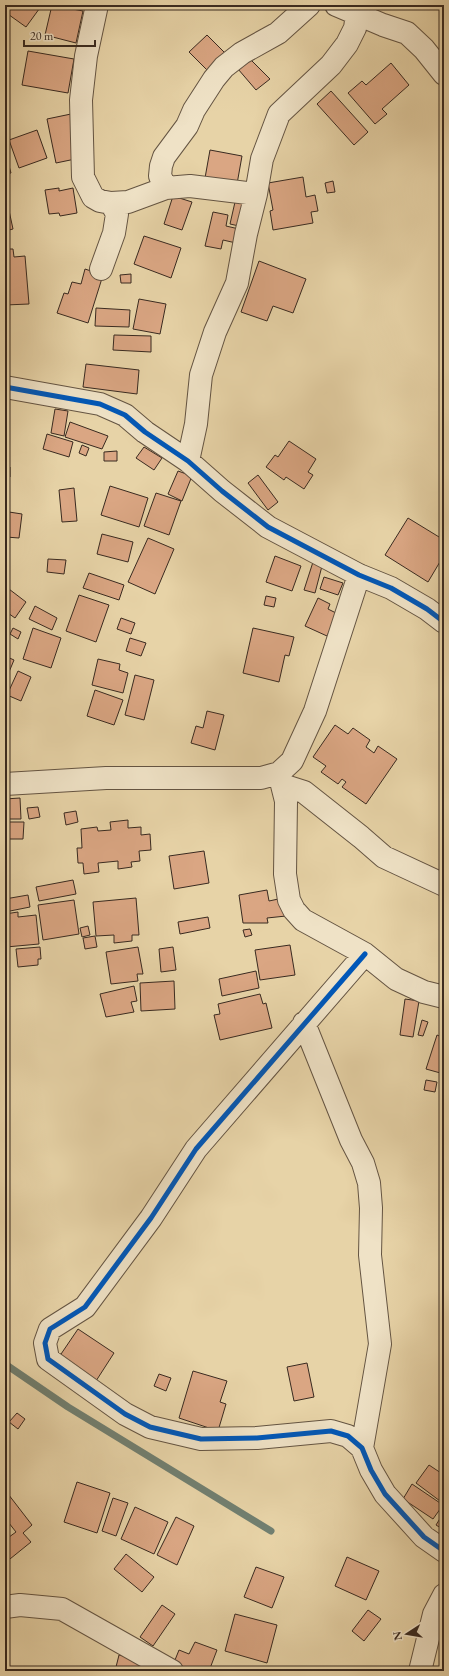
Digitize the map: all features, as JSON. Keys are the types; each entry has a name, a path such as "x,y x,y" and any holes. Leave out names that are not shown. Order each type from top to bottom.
{"street":[{"path":"97,5 86,56 81,100 83,178 93,197 100,202 128,202 166,188 190,186 256,194"},
{"path":"166,188 160,176 164,157 187,126 194,110 214,79 224,67 236,58 278,33 309,5"},
{"path":"336,5 383,25 408,33 424,49 444,74"},
{"path":"188,461 196,424 201,375 215,332 237,283 262,159 279,114 331,65 347,44 355,28 358,14"},
{"path":"101,269 114,233 117,214 111,203"},
{"path":"5,387 100,404 125,415 145,432 188,461 222,491 268,527 359,575 391,588 427,609 444,621"},
{"path":"359,575 314,711 292,761 280,779 286,801 285,874 289,900 303,920 365,954 396,979 424,992 444,996"},
{"path":"5,784 106,778 280,779 304,792 361,837 384,858 444,885"},
{"path":"365,954 196,1149 151,1218 85,1307 50,1329 45,1343 48,1359 124,1414 150,1427 201,1439 257,1438 331,1431 348,1436 362,1448 371,1470 385,1494 424,1537 444,1551"},
{"path":"304,1023 351,1140 363,1163 369,1183 371,1208 370,1255 380,1344 362,1448"},
{"path":"420,1671 434,1614 444,1594"},
{"path":"5,1607 20,1605 62,1609 172,1671"}],"path":[{"path":"441,11 444,7"}],"building":[{"path":"5,5 42,5 26,27 5,12"},
{"path":"52,5 83,11 76,43 45,35"},
{"path":"207,35 226,54 209,72 189,52"},
{"path":"28,51 74,59 68,93 22,85"},
{"path":"250,59 270,79 256,90 238,69"},
{"path":"391,63 409,85 382,109 387,114 375,124 348,93 362,81 366,85"},
{"path":"331,91 368,132 354,145 317,104"},
{"path":"71,114 80,158 56,163 47,119"},
{"path":"37,130 47,158 19,168 9,140"},
{"path":"210,150 242,156 237,184 205,178"},
{"path":"5,152 11,173 5,174"},
{"path":"303,177 306,197 315,195 318,211 311,212 313,223 273,230 270,211 273,210 268,183"},
{"path":"333,181 335,192 327,193 325,183"},
{"path":"59,188 59,191 73,188 77,213 60,216 59,213 49,214 45,190"},
{"path":"5,192 13,229 5,231"},
{"path":"173,196 192,202 182,230 164,224"},
{"path":"235,202 244,204 239,226 230,224"},
{"path":"213,212 228,215 226,226 239,229 236,243 223,240 221,249 205,246"},
{"path":"144,236 181,248 171,278 134,264"},
{"path":"5,249 13,249 14,257 25,256 29,304 5,305"},
{"path":"259,261 306,279 293,313 273,306 267,321 241,312"},
{"path":"85,269 103,275 88,323 57,313 64,293 68,294 72,282 81,284"},
{"path":"131,274 131,283 121,283 120,275"},
{"path":"139,299 166,304 160,334 133,329"},
{"path":"96,308 130,310 129,327 95,326"},
{"path":"114,335 151,336 151,352 113,350"},
{"path":"86,364 139,370 137,394 83,387"},
{"path":"55,409 68,411 64,436 51,433"},
{"path":"70,422 108,436 102,449 65,437"},
{"path":"47,434 73,442 69,457 43,449"},
{"path":"289,441 316,459 308,472 313,475 304,489 286,477 284,480 266,467 275,455 278,457"},
{"path":"82,445 89,448 86,456 79,453"},
{"path":"144,447 162,458 154,470 136,458"},
{"path":"117,451 117,461 104,461 104,452"},
{"path":"5,466 10,467 10,477 5,477"},
{"path":"178,471 192,476 182,501 168,494"},
{"path":"258,475 278,502 268,510 248,483"},
{"path":"110,486 148,498 139,527 101,515"},
{"path":"74,488 77,521 62,522 59,490"},
{"path":"156,493 181,501 169,535 144,526"},
{"path":"9,512 22,514 19,538 6,537"},
{"path":"408,518 444,540 444,555 428,582 385,555"},
{"path":"102,534 133,542 128,562 97,554"},
{"path":"148,538 174,549 155,594 128,582"},
{"path":"275,556 301,566 292,591 266,582"},
{"path":"48,559 66,560 64,574 47,572"},
{"path":"313,562 322,566 315,593 304,590"},
{"path":"89,573 124,585 119,600 83,588"},
{"path":"324,577 343,583 338,595 320,589"},
{"path":"5,586 26,602 15,618 5,611"},
{"path":"79,595 109,605 96,642 66,631"},
{"path":"266,596 276,598 274,607 264,605"},
{"path":"318,598 330,604 328,609 338,614 327,636 305,626"},
{"path":"35,606 57,618 52,630 29,619"},
{"path":"121,618 135,623 131,634 117,629"},
{"path":"13,628 21,632 18,639 10,634"},
{"path":"33,628 61,638 51,668 23,659"},
{"path":"253,628 294,637 289,656 285,655 279,682 243,673"},
{"path":"130,638 146,643 141,656 126,651"},
{"path":"5,656 14,660 9,672 5,671"},
{"path":"98,659 120,664 119,670 128,673 123,693 92,685"},
{"path":"18,671 31,677 21,701 7,695"},
{"path":"135,675 154,680 144,720 125,715"},
{"path":"95,690 123,700 114,725 87,716"},
{"path":"207,711 224,715 215,750 191,743 196,726 203,728"},
{"path":"335,725 348,734 353,728 370,740 366,747 374,753 378,746 397,759 366,804 342,787 346,782 342,779 338,784 321,772 326,766 313,757"},
{"path":"20,798 21,819 5,819 5,799"},
{"path":"38,807 40,817 29,819 27,808"},
{"path":"76,811 78,822 66,825 64,813"},
{"path":"128,820 128,828 141,827 141,835 150,834 151,850 139,851 140,861 131,862 132,867 118,869 118,861 98,863 99,872 84,874 83,863 78,863 77,848 82,848 81,829 97,827 98,831 111,830 110,822"},
{"path":"5,822 24,822 23,839 5,839"},
{"path":"204,851 209,883 174,889 169,856"},
{"path":"73,880 76,894 39,901 36,887"},
{"path":"267,890 269,901 283,898 286,916 267,918 268,923 243,923 239,895"},
{"path":"28,895 30,907 5,912 5,899"},
{"path":"136,898 139,935 132,935 132,941 114,943 114,935 96,936 93,902"},
{"path":"74,900 79,934 43,940 38,905"},
{"path":"18,912 18,917 36,915 39,944 6,947 5,914"},
{"path":"208,917 210,928 180,934 178,922"},
{"path":"88,926 90,935 82,937 80,928"},
{"path":"250,929 252,935 245,937 243,930"},
{"path":"95,936 97,947 85,949 83,938"},
{"path":"290,945 295,975 260,980 255,950"},
{"path":"40,947 41,959 38,959 38,965 18,967 16,949"},
{"path":"138,947 143,974 137,974 138,981 111,984 106,952"},
{"path":"173,947 176,970 161,972 159,949"},
{"path":"256,971 259,988 222,996 219,979"},
{"path":"174,981 175,1009 141,1011 140,983"},
{"path":"134,986 137,1001 131,1002 134,1012 106,1017 100,994"},
{"path":"260,994 263,1004 266,1003 272,1028 220,1040 214,1015 220,1014 218,1004"},
{"path":"405,999 419,1001 413,1037 400,1035"},
{"path":"422,1020 428,1022 423,1036 418,1035"},
{"path":"437,1035 444,1038 444,1074 426,1069"},
{"path":"426,1080 437,1082 435,1092 424,1090"},
{"path":"78,1329 114,1353 96,1381 59,1357"},
{"path":"307,1363 314,1397 294,1401 287,1367"},
{"path":"193,1371 227,1381 220,1402 226,1404 218,1431 179,1418"},
{"path":"159,1374 171,1378 166,1391 154,1386"},
{"path":"17,1413 25,1419 18,1429 9,1422"},
{"path":"429,1465 444,1475 444,1495 440,1501 416,1483"},
{"path":"77,1482 110,1493 97,1533 64,1522"},
{"path":"412,1484 443,1505 433,1519 403,1499"},
{"path":"5,1490 32,1525 23,1533 31,1542 5,1563 5,1540 16,1532 5,1518"},
{"path":"113,1498 128,1503 116,1536 102,1531"},
{"path":"135,1507 168,1522 154,1554 121,1539"},
{"path":"444,1512 444,1530 436,1525"},
{"path":"176,1517 194,1526 177,1565 157,1555"},
{"path":"126,1554 154,1577 142,1592 114,1569"},
{"path":"347,1557 379,1571 366,1600 335,1586"},
{"path":"256,1567 284,1577 272,1608 244,1597"},
{"path":"162,1605 175,1614 153,1646 140,1637"},
{"path":"368,1610 381,1619 364,1641 352,1631"},
{"path":"235,1614 277,1625 267,1663 225,1651"},
{"path":"195,1642 217,1650 209,1671 189,1671 173,1665 179,1650 189,1654"},
{"path":"119,1655 150,1662 148,1671 115,1671"}],"waterway":[{"path":"5,1364 68,1407 271,1531"}],"cycle path":[{"path":"5,387 100,404 125,415 145,432 188,461 222,491 268,527 359,575 391,588 427,609 444,622"},
{"path":"365,954 196,1149 151,1218 85,1307 50,1329 45,1343 48,1359 125,1414 150,1427 201,1439 257,1438 331,1431 348,1436 362,1448 371,1470 385,1494 424,1537 444,1551"}]}
